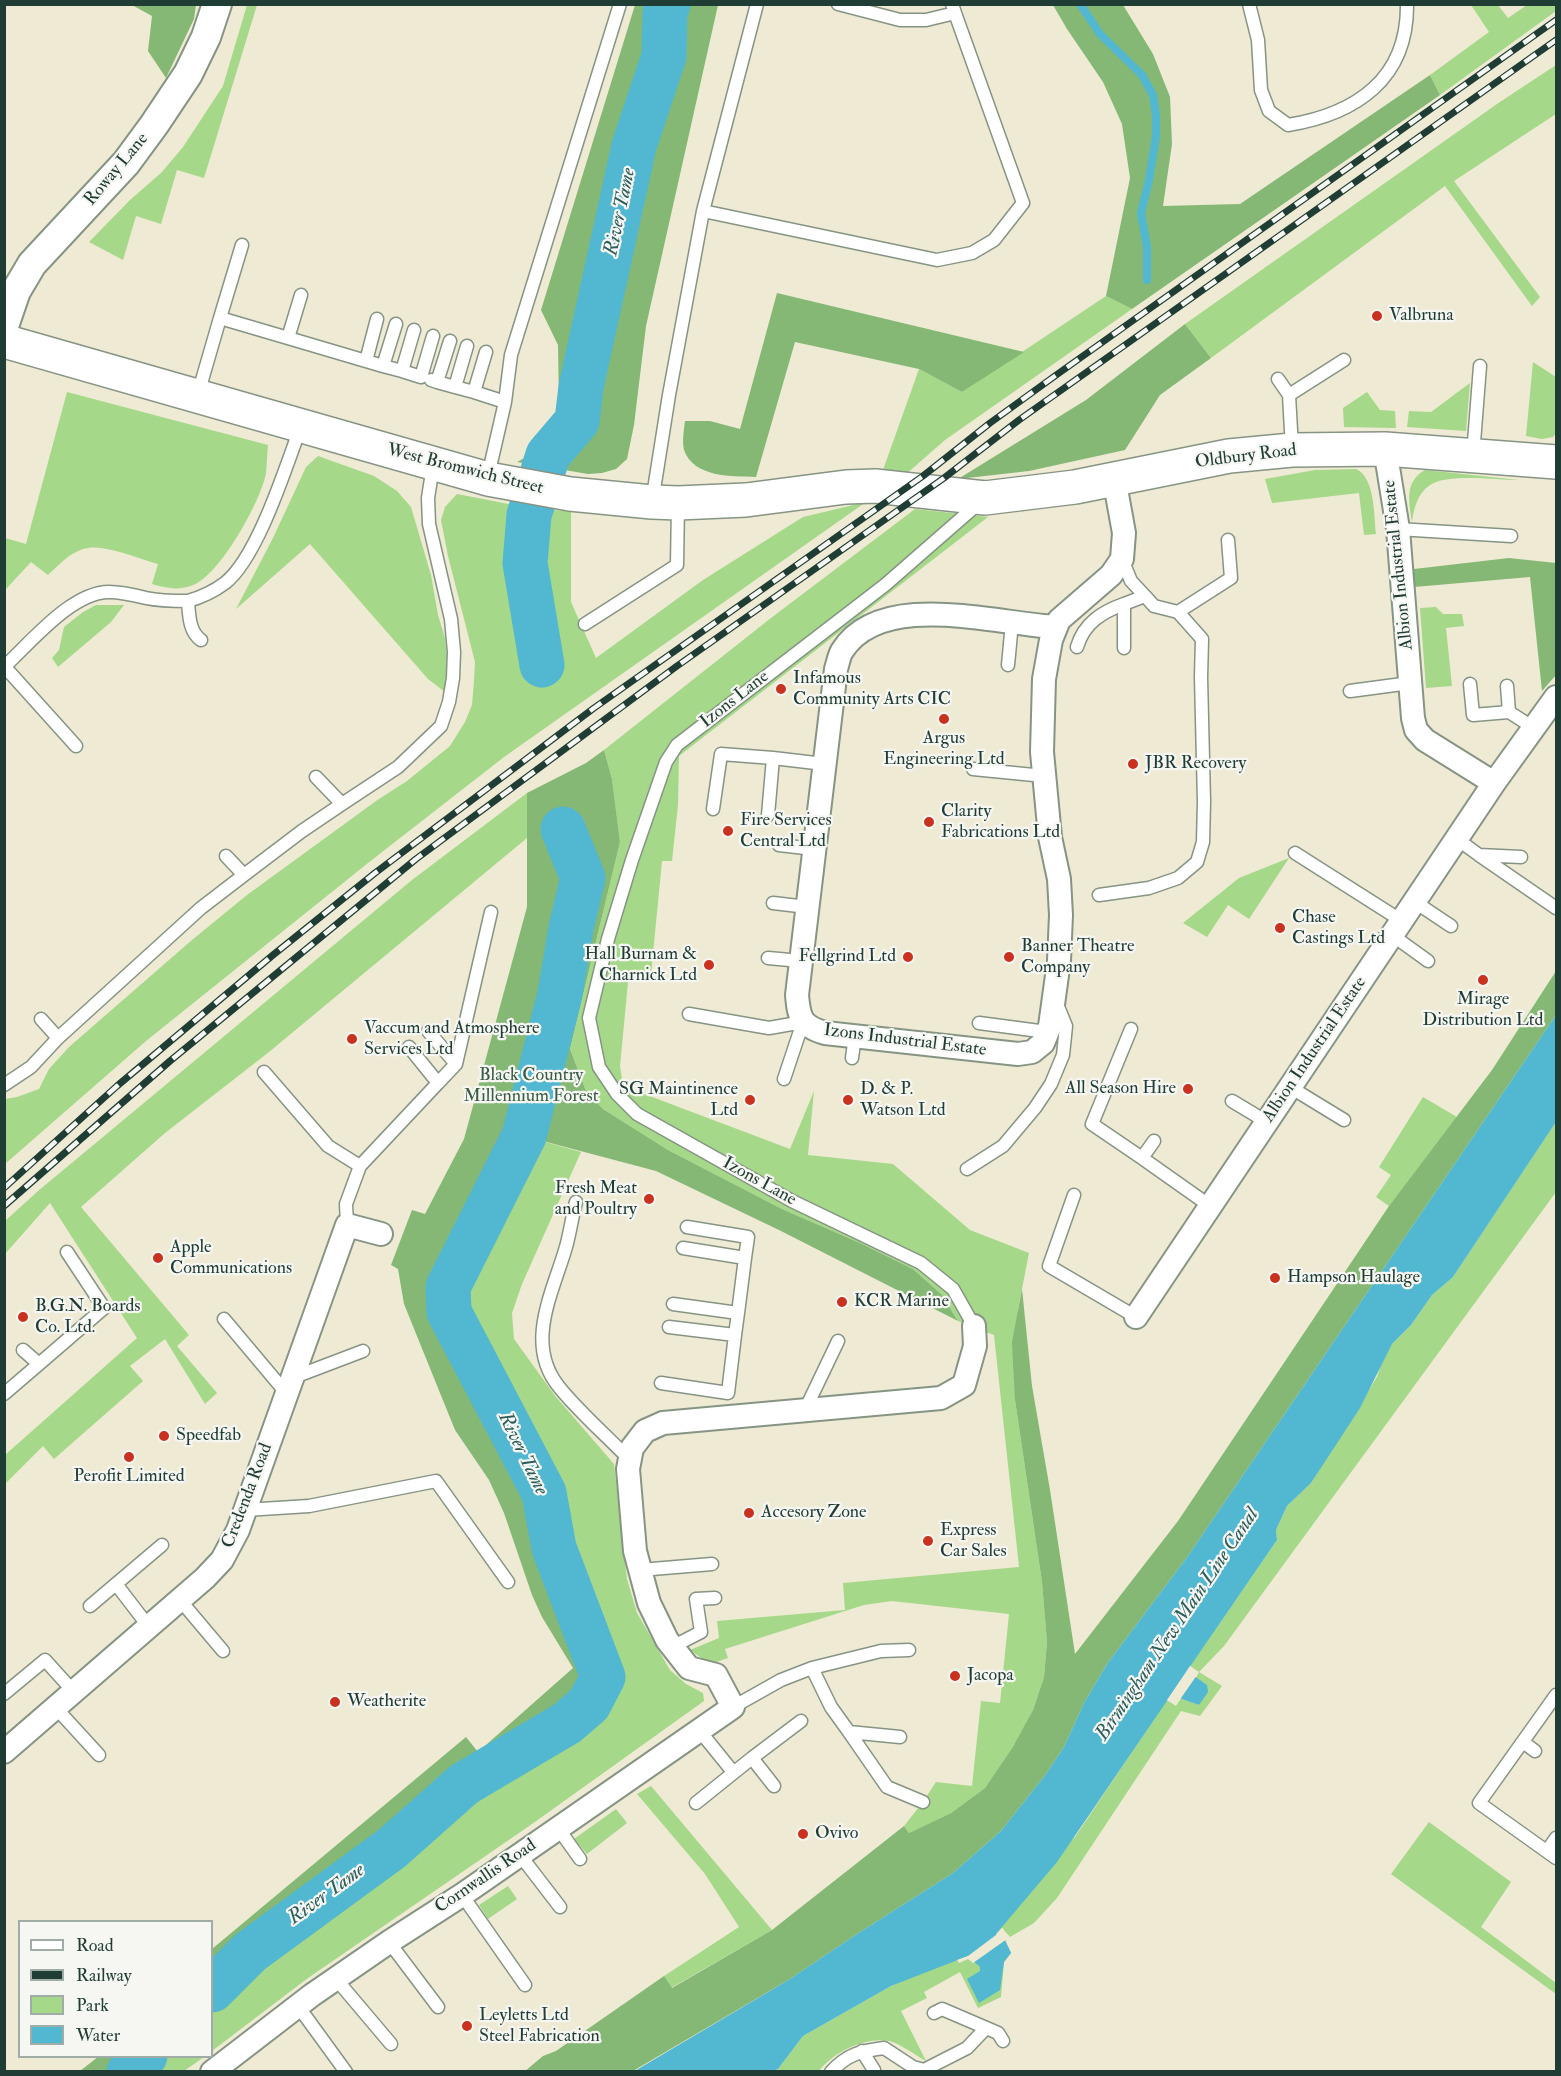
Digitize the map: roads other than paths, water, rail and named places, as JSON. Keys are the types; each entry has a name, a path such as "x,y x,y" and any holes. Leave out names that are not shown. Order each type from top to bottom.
{"main road":[{"name":"West Bromwich Street","path":"4,341 488,479 570,494 665,502 746,500 846,487 875,486 938,493"},
{"name":"Oldbury Road","path":"938,493 985,498 1075,487 1229,456 1292,450 1385,449 1557,462"}],"street":[{"name":"Roway Lane","path":"4,326 16,291 32,264 126,163 177,91 206,37 217,4"},
{"name":"Albion Industrial Estate","path":"1385,449 1398,529 1413,718 1416,730 1425,740 1494,783"},
{"path":"1047,1032 1054,996 1061,915 1059,879 1050,837 1042,752 1044,679 1051,640 1059,620 1111,575 1122,559 1124,533 1114,478"},
{"name":"Izons Industrial Estate","path":"1047,1032 1043,1043 1032,1052 1018,1054 854,1047 813,1029 803,1022 798,1010 797,994 836,669 841,652 854,637 871,625 906,616 981,618 1056,627"},
{"name":"Albion Industrial Estate","path":"1136,1317 1494,783 1557,697"},
{"path":"347,1225 381,1234"},
{"name":"Credenda Road","path":"4,1752 180,1600 222,1560 230,1548 347,1225"},
{"name":"Izons Lane","path":"733,1707 716,1675 689,1668 672,1647 649,1603 635,1551 628,1469 632,1448 645,1431 663,1423 941,1398 964,1385 975,1346 974,1326"},
{"name":"Cornwallis Road","path":"212,2072 297,2006 733,1707"}],"lane":[{"path":"488,479 505,402 511,355 620,4"},
{"path":"585,624 677,565 665,502 669,395 703,211 757,4"},
{"path":"703,211 937,260 972,253 994,240 1023,203 953,9 926,20 900,20 838,4"},
{"path":"1249,4 1258,40 1261,90 1269,111 1288,125 1317,119 1345,108 1362,99 1380,84 1392,69 1400,51 1407,30 1407,4"},
{"path":"197,396 242,245"},
{"path":"288,338 301,295"},
{"path":"220,318 505,402"},
{"path":"366,361 377,319"},
{"path":"383,366 396,324"},
{"path":"402,371 414,330"},
{"path":"421,377 434,336"},
{"path":"437,382 450,341"},
{"path":"455,387 467,346"},
{"path":"474,392 486,352"},
{"path":"1289,395 1344,360"},
{"path":"1473,456 1480,366"},
{"path":"1278,379 1289,395 1292,450"},
{"path":"76,746 5,666 71,605 85,597 107,592 188,601 206,596 227,582 243,561 258,534 282,480 301,426"},
{"path":"4,1085 31,1067 58,1038 201,908 302,831 398,767 441,726 449,702 454,651 451,619 429,524 428,498 433,464"},
{"name":"Izons Lane","path":"974,1326 953,1289 921,1263 792,1201 637,1114 617,1094 599,1067 589,1018 608,939 632,860 666,762 677,745 885,585 985,498"},
{"path":"1398,529 1511,536"},
{"path":"1178,612 1231,578 1228,540"},
{"path":"1100,895 1149,888 1178,878 1197,862 1203,842 1202,639 1178,612 1154,606 1131,581 1122,559"},
{"path":"1077,646 1081,633 1110,609 1145,596"},
{"path":"188,601 191,624 196,636 201,640"},
{"path":"1124,604 1124,648"},
{"path":"1008,665 1012,623"},
{"path":"1350,692 1410,684"},
{"path":"1470,684 1473,715 1509,712 1534,728"},
{"path":"1507,686 1509,712"},
{"path":"713,809 721,754 824,764"},
{"path":"768,815 773,758"},
{"path":"973,768 1044,776"},
{"path":"316,777 342,804"},
{"path":"1457,839 1557,908"},
{"path":"779,845 814,849"},
{"path":"1295,853 1397,928 1428,961"},
{"path":"1479,855 1521,857"},
{"path":"226,856 244,875"},
{"path":"1415,902 1451,926"},
{"path":"773,903 807,907"},
{"path":"347,1225 346,1204 360,1166 456,1064 491,912"},
{"path":"768,958 801,961"},
{"path":"967,1168 1003,1146 1035,1108 1051,1084 1063,1055 1066,1026 1054,996"},
{"path":"689,1014 769,1028 803,1022 784,1079"},
{"path":"41,1019 58,1038"},
{"path":"979,1023 1047,1032"},
{"path":"1131,1029 1092,1124 1210,1206"},
{"path":"428,1031 456,1064"},
{"path":"409,1047 438,1083"},
{"path":"264,1072 328,1146 360,1166"},
{"path":"1290,1087 1344,1120"},
{"path":"1232,1101 1267,1122"},
{"path":"1142,1158 1154,1141"},
{"path":"1074,1195 1049,1266 1136,1317"},
{"path":"576,1202 566,1248 546,1309 542,1334 545,1360 558,1386 630,1460"},
{"path":"687,1227 748,1237 725,1418"},
{"path":"683,1248 745,1258"},
{"path":"4,1394 104,1308 67,1252"},
{"path":"673,1304 738,1313"},
{"path":"224,1319 289,1386 363,1351"},
{"path":"669,1326 735,1335"},
{"path":"805,1410 838,1341"},
{"path":"23,1350 39,1364"},
{"path":"661,1383 728,1393"},
{"path":"245,1510 309,1506 436,1480 508,1582"},
{"path":"90,1606 162,1545"},
{"path":"640,1570 712,1564"},
{"path":"116,1584 149,1627"},
{"path":"672,1647 701,1632 696,1599 715,1598"},
{"path":"180,1600 223,1651"},
{"path":"733,1707 781,1680 812,1668 881,1651 909,1650"},
{"path":"4,1694 45,1660 74,1692"},
{"path":"812,1668 831,1707 887,1787 923,1802"},
{"path":"1557,1695 1479,1803 1552,1855 1557,1838"},
{"path":"56,1708 99,1755"},
{"path":"696,1803 801,1721"},
{"path":"699,1730 733,1772"},
{"path":"849,1732 900,1737"},
{"path":"1523,1742 1535,1751"},
{"path":"752,1758 774,1786"},
{"path":"558,1828 580,1859"},
{"path":"520,1855 560,1907"},
{"path":"462,1895 525,1985"},
{"path":"389,1942 438,2007"},
{"path":"336,1979 391,2044"},
{"path":"297,2006 346,2072"},
{"path":"934,2013 942,2009 998,2033 1003,2041"},
{"path":"831,2072 841,2060 862,2051 884,2048 913,2067 924,2070 962,2057 967,2048 986,2028"},
{"path":"862,2051 874,2070"}],"water":[{"name":"Birmingham New Main Line Canal","path":"1556,1015 1556,1122 1453,1277 1432,1295 1411,1325 1392,1344 1360,1408 1311,1483 1287,1506 1276,1530 1277,1540 1187,1671 1207,1685 1208,1692 1199,1705 1171,1695 1057,1862 996,1934 1001,1943 1005,1940 1011,1953 1004,1962 1000,1990 979,2003 967,1979 980,1971 980,1967 968,1956 891,1986 803,2036 778,2069 773,2071 633,2072 790,1979 953,1873 1001,1831 1046,1774 1064,1747 1084,1703 1107,1664 1188,1556"}],"waterway":[{"name":"River Tame","path":"542,665 525,563 529,515 548,455 577,421 581,387 634,146 664,56 665,13 668,4"},
{"path":"1080,4 1100,34 1142,75 1153,95 1156,136 1141,213 1147,247 1147,280"},
{"name":"River Tame","path":"213,1989 250,1952 392,1848 464,1784 567,1723 589,1704 603,1677 554,1548 544,1493 449,1312 448,1287 524,1136 560,994 571,928 583,878 563,829"},
{"name":"River Tame","path":"129,2072 143,2058"}],"railway":[{"path":"4,1188 117,1086 273,955 375,873 594,708 923,476 1059,373 1556,20"},
{"path":"4,1206 170,1061 416,859 677,666 944,478 1019,420 1556,40"}],"place":[{"name":"Valbruna","path":"1377,316"},
{"name":"Infamous Community Arts CIC","path":"781,689"},
{"name":"Argus Engineering Ltd","path":"944,719"},
{"name":"JBR Recovery","path":"1133,764"},
{"name":"Clarity Fabrications Ltd","path":"929,822"},
{"name":"Fire Services Central Ltd","path":"728,831"},
{"name":"Chase Castings Ltd","path":"1280,928"},
{"name":"Fellgrind Ltd","path":"908,957"},
{"name":"Banner Theatre Company","path":"1009,957"},
{"name":"Hall Burnam & Charnick Ltd","path":"709,965"},
{"name":"Mirage Distribution Ltd","path":"1483,980"},
{"name":"Vaccum and Atmosphere Services Ltd","path":"352,1039"},
{"name":"All Season Hire","path":"1188,1089"},
{"name":"SG Maintinence Ltd","path":"750,1100"},
{"name":"D. & P. Watson Ltd","path":"848,1100"},
{"name":"Fresh Meat and Poultry","path":"649,1199"},
{"name":"Apple Communications","path":"158,1258"},
{"name":"Hampson Haulage","path":"1275,1278"},
{"name":"KCR Marine","path":"842,1302"},
{"name":"B.G.N. Boards Co. Ltd.","path":"23,1317"},
{"name":"Speedfab","path":"164,1436"},
{"name":"Perofit Limited","path":"129,1457"},
{"name":"Accesory Zone","path":"749,1513"},
{"name":"Express Car Sales","path":"928,1541"},
{"name":"Jacopa","path":"955,1676"},
{"name":"Weatherite","path":"335,1702"},
{"name":"Ovivo","path":"803,1834"},
{"name":"Leyletts Ltd Steel Fabrication","path":"467,2026"}],"park label":[{"name":"Black Country Millennium Forest","path":"531,1086"}]}
